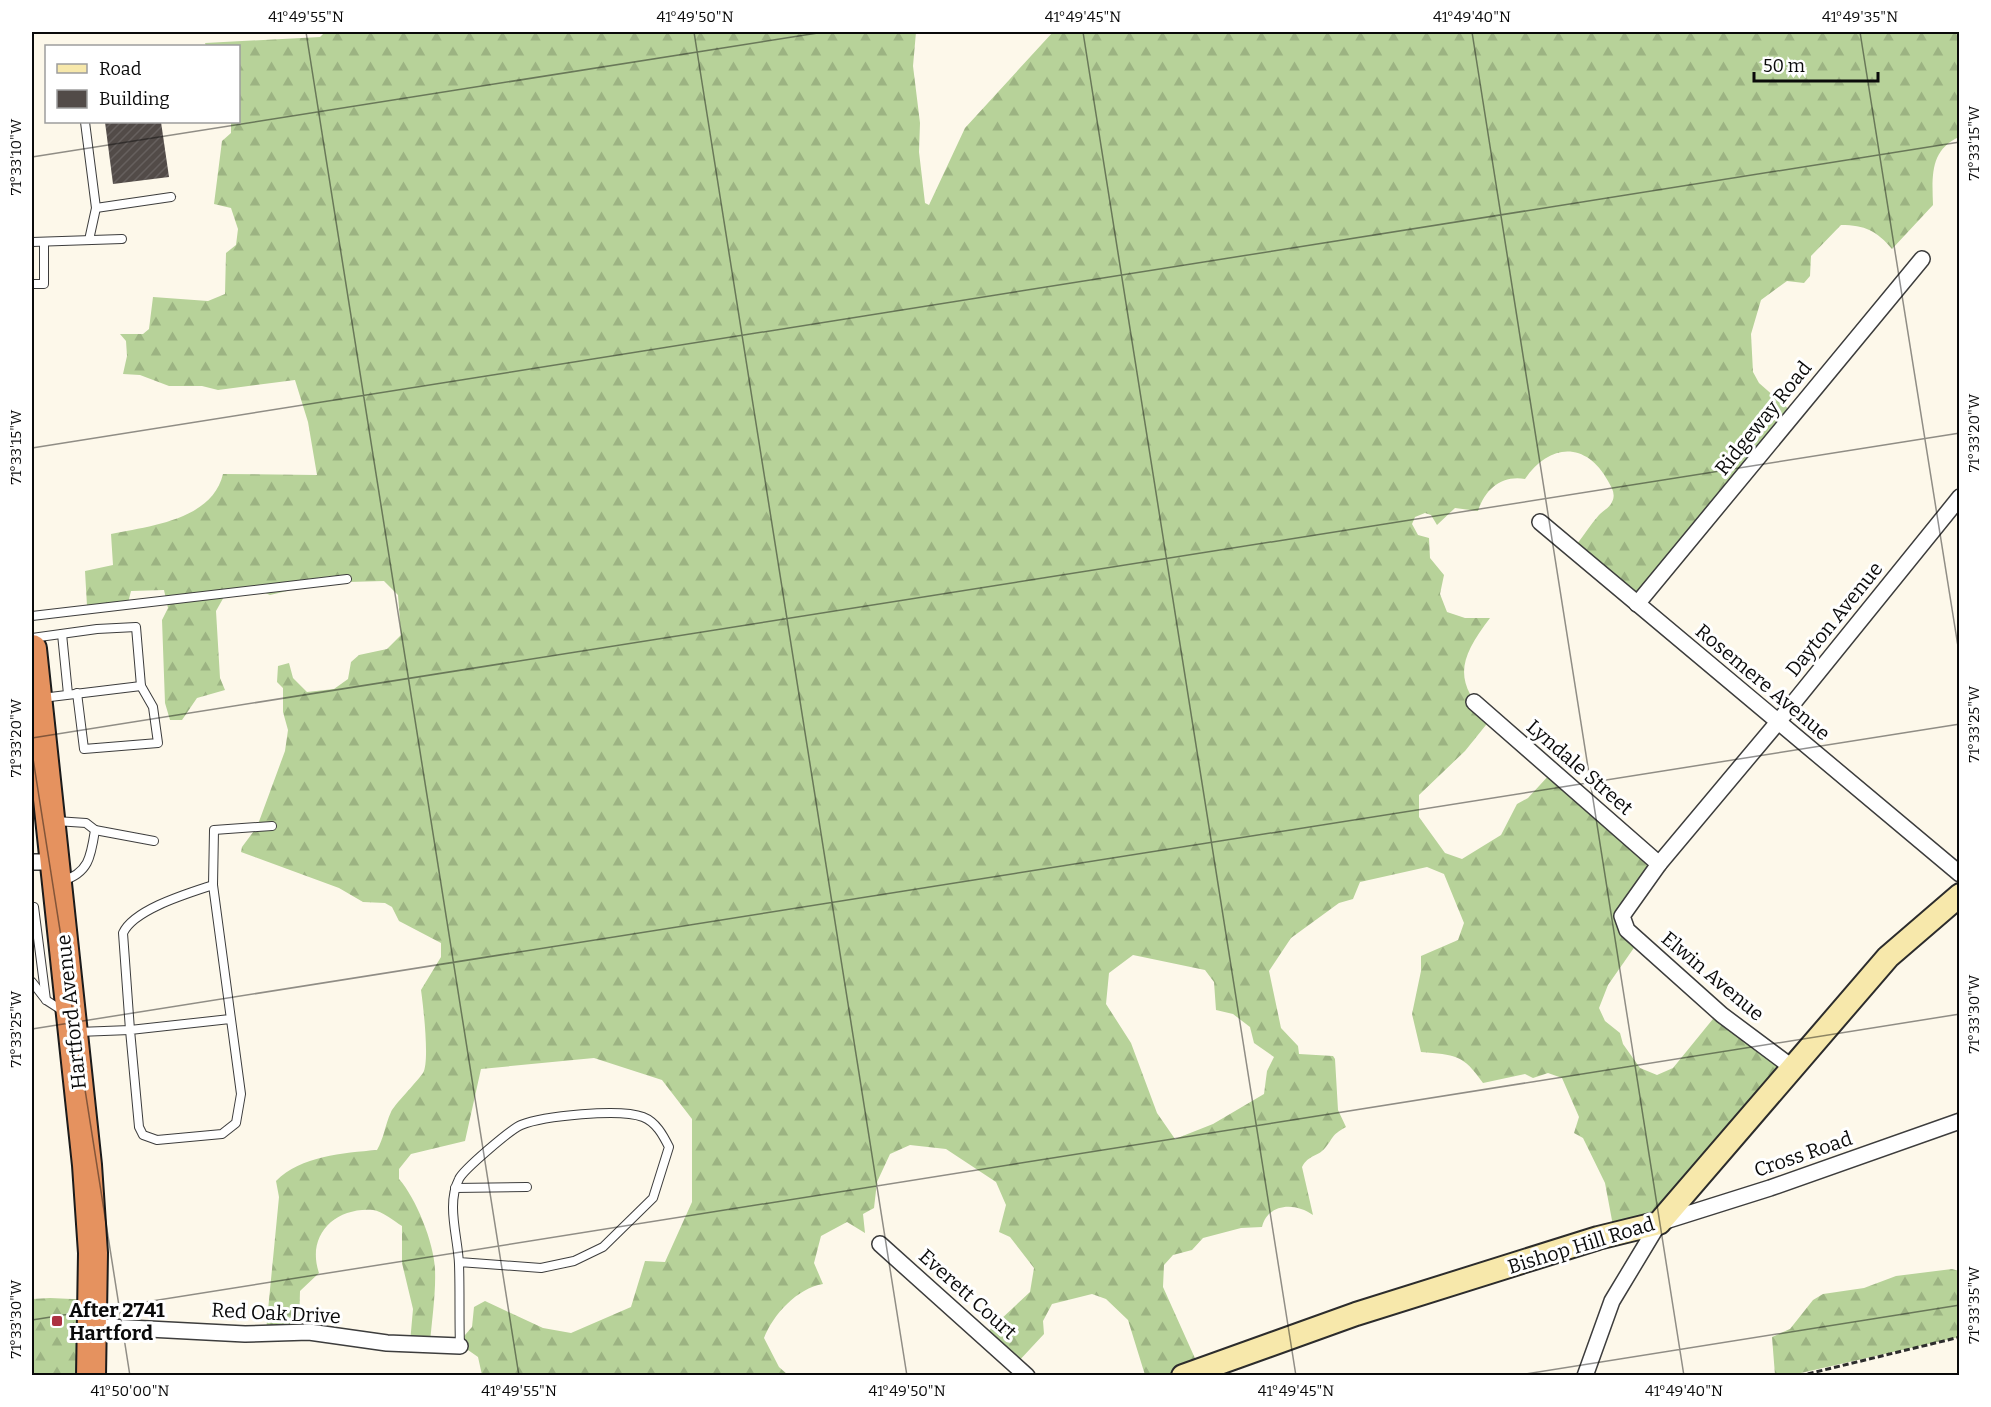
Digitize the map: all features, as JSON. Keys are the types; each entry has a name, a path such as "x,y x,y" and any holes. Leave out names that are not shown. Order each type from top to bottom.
{"highway":[{"name":"Hartford Avenue","path":"32,649 37,698 38,771 50,821 45,892 73,1024 93,1254 91,1376"}],"street":[{"name":"Ridgeway Road","path":"1637,604 1922,259"},
{"name":"Dayton Avenue","path":"1628,907 1659,864 1778,722 1959,497"},
{"name":"Rosemere Avenue","path":"1540,522 1959,874"},
{"name":"Lyndale Street","path":"1474,702 1659,864"},
{"name":"Bishop Hill Road","path":"1184,1376 1356,1314 1598,1238 1659,1223 1888,957 1959,895"},
{"name":"Elwin Avenue","path":"1628,907 1622,916 1627,930 1722,1015 1793,1068"},
{"name":"Cross Road","path":"1659,1223 1770,1188 1959,1121"},
{"path":"1585,1376 1612,1301 1659,1223"},
{"name":"Everett Court","path":"880,1244 1027,1376"},
{"name":"Red Oak Drive","path":"91,1326 244,1334 309,1332 387,1343 460,1346"}],"lane":[{"path":"85,123 96,208 89,240"},
{"path":"96,208 171,197"},
{"path":"32,242 122,239"},
{"path":"32,284 44,284 44,242"},
{"path":"32,616 347,579"},
{"path":"32,638 62,634 136,627 141,686 153,707 159,743 84,750 62,634"},
{"path":"37,698 141,686"},
{"path":"50,821 86,823 95,830 154,841"},
{"path":"213,885 165,903 127,923 123,933 136,1107 143,1135 157,1140 222,1134 236,1123 241,1094 213,885 214,830 272,826"},
{"path":"46,1000 45,892 76,877 88,864 95,830"},
{"path":"32,982 46,1000 73,1024 130,1030 230,1019"},
{"path":"459,1262 541,1269 574,1261 603,1247 653,1198 669,1147 659,1129 642,1116 601,1113 550,1117 520,1125 460,1176 455,1188 453,1209 459,1262 460,1346"},
{"path":"455,1188 527,1187"}],"path":[{"path":"1799,1376 1959,1337"}],"green space":[{"path":"325,32 916,32 913,66 920,123 919,152 925,203 929,205 965,128 1053,32 1959,32 1959,137 1950,142 1938,157 1933,174 1933,205 1892,249 1870,230 1841,225 1811,256 1810,276 1804,283 1787,281 1761,300 1751,334 1753,372 1759,383 1792,412 1641,598 1577,544 1596,518 1611,504 1614,496 1611,486 1599,468 1579,453 1557,453 1546,458 1525,479 1509,479 1495,485 1485,496 1478,511 1455,508 1437,525 1431,515 1425,513 1415,517 1412,524 1418,535 1429,538 1430,558 1444,575 1440,594 1447,612 1465,618 1490,618 1466,658 1464,670 1465,681 1470,693 1490,720 1465,751 1419,795 1419,817 1445,853 1462,859 1501,835 1517,804 1528,798 1551,773 1657,863 1622,914 1638,942 1608,985 1599,1008 1605,1021 1620,1033 1623,1044 1640,1068 1657,1075 1673,1068 1717,1014 1789,1066 1676,1203 1614,1231 1605,1183 1583,1138 1574,1133 1579,1117 1562,1078 1548,1073 1533,1078 1525,1074 1483,1083 1464,1061 1450,1055 1421,1052 1412,1014 1421,971 1421,956 1458,940 1464,923 1444,874 1427,867 1360,882 1353,899 1339,903 1291,938 1269,971 1281,1028 1298,1046 1299,1054 1333,1056 1335,1059 1338,1110 1346,1127 1335,1134 1322,1151 1302,1167 1313,1215 1298,1208 1276,1209 1265,1219 1262,1227 1241,1228 1203,1238 1192,1250 1173,1255 1164,1265 1163,1287 1198,1365 1180,1375 1145,1375 1128,1320 1106,1299 1092,1294 1052,1304 1043,1321 1044,1334 1017,1363 984,1335 1030,1292 1034,1268 1010,1237 999,1232 1006,1205 996,1182 946,1149 910,1145 890,1154 877,1182 874,1208 863,1214 865,1233 847,1222 821,1236 814,1263 823,1284 795,1297 773,1320 768,1329 764,1338 779,1367 788,1375 482,1375 478,1357 458,1343 472,1327 474,1307 485,1301 543,1328 571,1333 631,1307 645,1261 665,1262 692,1202 692,1119 662,1080 594,1058 481,1069 465,1141 411,1154 399,1169 399,1179 418,1209 434,1258 435,1287 430,1343 410,1343 413,1309 402,1263 402,1226 384,1214 373,1210 347,1213 327,1226 320,1236 317,1247 316,1259 319,1273 300,1291 299,1327 266,1331 279,1197 276,1181 298,1166 323,1157 377,1150 391,1112 423,1073 425,1067 421,990 441,957 441,943 399,921 392,907 385,903 363,902 339,888 241,852 242,847 257,827 285,751 288,730 283,712 283,688 277,682 278,666 289,663 293,678 307,692 334,689 348,679 351,662 359,655 387,649 401,635 398,595 384,581 348,582 333,576 300,580 287,591 270,595 253,588 225,595 216,611 220,678 225,690 197,698 182,720 170,720 165,703 162,620 168,608 164,590 131,591 128,603 87,606 85,571 113,565 111,534 161,524 193,511 206,502 217,489 223,474 317,475 308,422 295,380 218,390 202,386 169,386 140,375 123,374 127,356 126,341 120,334 143,334 149,329 153,297 208,301 225,294 226,253 236,245 238,229 231,208 214,204 222,141 231,133 231,123 240,123 240,45 206,45 205,43 320,37","holes":["1133,955 1205,970 1214,982 1216,1010 1233,1014 1250,1027 1254,1043 1274,1057 1267,1071 1264,1094 1213,1124 1175,1139 1157,1113 1131,1043 1106,1004 1109,973"]},
{"path":"1952,1269 1959,1271 1959,1337 1792,1375 1775,1375 1772,1337 1790,1329 1813,1300 1823,1294 1864,1288 1896,1276"},
{"path":"32,1299 94,1300 90,1375 32,1376"}],"building":[{"path":"105,123 161,123 169,177 113,184"}],"place":[{"name":"After 2741 Hartford","path":"57,1321"}]}
